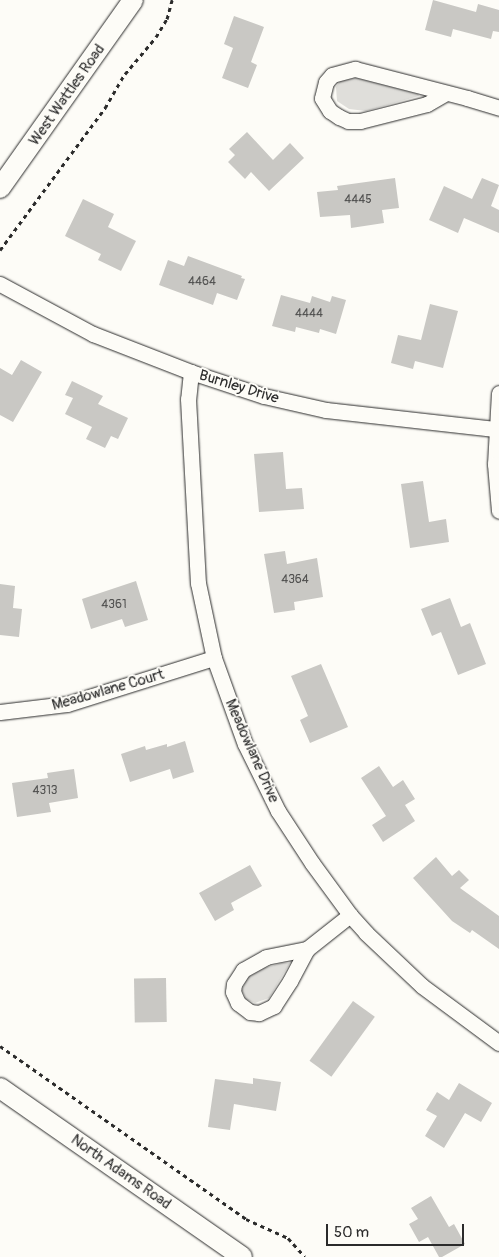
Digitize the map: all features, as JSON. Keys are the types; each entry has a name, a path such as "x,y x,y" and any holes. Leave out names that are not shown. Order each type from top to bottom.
{"street":[{"name":"West Wattles Road","path":"0,188 133,0"},
{"path":"446,93 427,104 360,121 348,121 339,117 330,111 322,98 326,82 332,75 355,69 446,93 499,108"},
{"name":"Burnley Drive","path":"0,284 94,334 191,372 264,396 326,410 495,429"},
{"name":"Meadowlane Drive","path":"191,372 188,398 198,582 214,658 245,744 268,792 312,863 366,933 422,986 499,1043"},
{"path":"499,392 495,429 495,464 499,510"},
{"name":"Meadowlane Court","path":"0,712 67,704 214,658"},
{"path":"307,949 266,957 242,970 232,992 238,1004 250,1012 259,1013 274,1006 307,949 350,914"},
{"name":"North Adams Road","path":"0,1088 242,1257"}],"path":[{"path":"0,250 94,122 125,74 156,37 167,19 172,0"},
{"path":"0,1046 246,1219 288,1238 305,1257"}],"shaded area":[{"path":"357,78 418,94 419,96 366,111 349,109 337,101 336,87 340,81"},
{"path":"282,963 290,963 269,998 255,1003 246,999 242,990 247,978 264,968"}],"building":[{"path":"433,0 476,12 478,4 499,10 499,32 493,31 491,39 453,29 451,37 425,30"},
{"path":"234,16 264,27 251,62 257,65 248,88 222,78 233,48 224,44"},
{"path":"247,132 273,160 290,143 304,158 269,191 251,172 245,179 228,162 235,155 229,149"},
{"path":"395,178 399,208 382,210 384,223 351,228 350,215 320,217 317,192 338,190 337,186"},
{"path":"482,178 499,185 491,206 499,210 499,233 464,218 458,233 429,220 444,186 472,199"},
{"path":"83,199 114,214 108,227 136,241 121,271 98,260 101,254 65,236"},
{"path":"188,256 242,276 241,278 245,279 237,300 217,293 213,305 159,285 168,260 184,266"},
{"path":"281,295 310,303 312,296 330,302 332,296 346,300 336,334 320,329 319,333 296,327 295,332 272,326"},
{"path":"430,304 458,311 443,368 415,361 413,369 391,363 398,335 421,340"},
{"path":"21,360 42,372 13,422 0,415 0,368 12,375"},
{"path":"72,381 103,396 98,404 128,418 118,439 111,436 105,448 86,439 92,427 65,414 73,398 65,395"},
{"path":"283,452 286,489 302,488 304,509 259,512 254,454"},
{"path":"423,481 429,522 446,519 449,542 410,548 401,484"},
{"path":"285,551 287,564 317,558 323,597 294,602 295,610 274,613 264,554"},
{"path":"136,581 148,620 125,627 122,619 91,629 82,599"},
{"path":"0,584 15,586 13,608 22,609 19,637 0,635"},
{"path":"450,598 461,627 470,623 486,664 458,675 441,632 432,636 421,609"},
{"path":"321,664 348,727 310,743 300,720 308,716 291,676"},
{"path":"185,741 194,772 173,779 170,769 130,782 121,754 145,746 146,750 167,744 167,747"},
{"path":"379,766 393,787 403,780 415,799 405,805 415,821 383,842 372,825 386,816 361,778"},
{"path":"74,769 78,798 49,803 51,812 17,817 12,783 48,778 47,773"},
{"path":"436,857 452,876 459,870 469,880 460,888 499,916 499,949 472,930 470,933 452,921 413,878"},
{"path":"250,865 262,886 231,903 234,910 215,921 199,893"},
{"path":"166,978 167,1022 135,1023 134,979"},
{"path":"353,1001 375,1017 331,1077 310,1061"},
{"path":"253,1078 281,1082 276,1111 234,1104 230,1130 208,1127 215,1079 253,1084"},
{"path":"459,1083 492,1103 481,1122 465,1113 444,1148 425,1136 437,1116 426,1110 437,1092 449,1100"},
{"path":"431,1196 449,1227 454,1224 465,1244 442,1257 439,1257 428,1237 419,1242 409,1224 418,1219 411,1208"}]}
